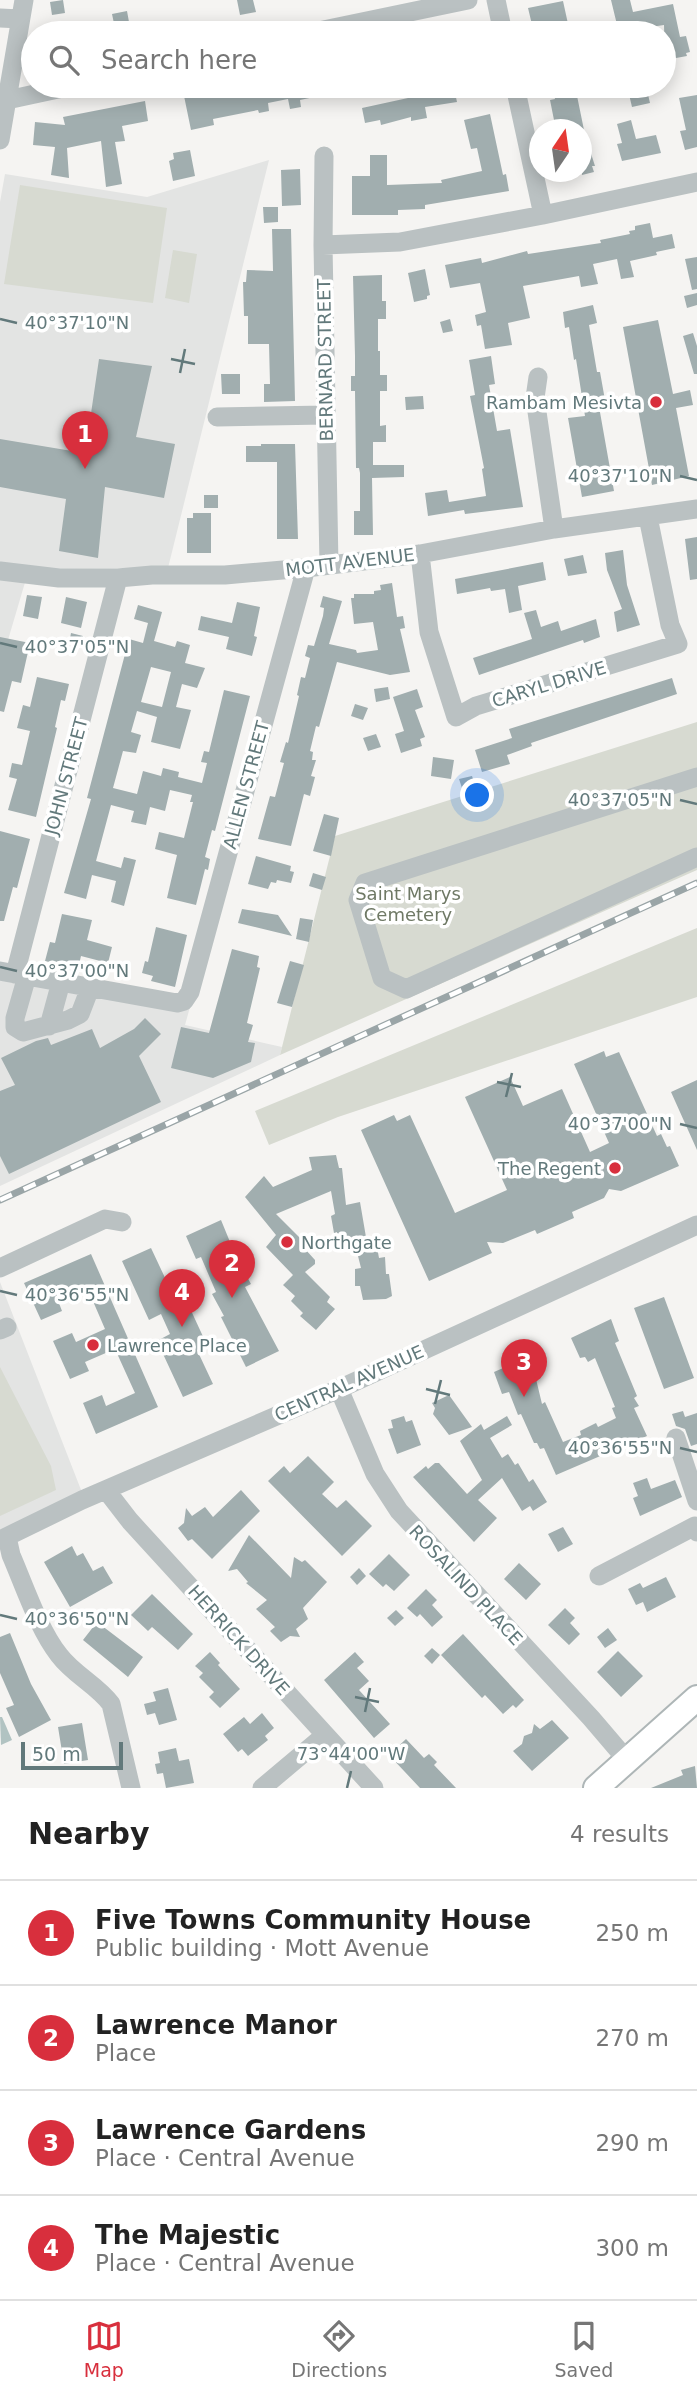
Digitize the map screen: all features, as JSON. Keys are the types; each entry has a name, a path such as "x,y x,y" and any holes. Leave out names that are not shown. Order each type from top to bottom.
{"main road":[{"path":"596,1788 697,1698"}],"street":[{"path":"367,21 468,0"},
{"path":"496,0 500,21"},
{"path":"0,18 22,10 0,140"},
{"path":"7,100 21,97"},
{"path":"518,98 543,215"},
{"name":"BERNARD STREET","path":"324,156 329,565"},
{"path":"323,245 400,242 697,182"},
{"path":"538,377 535,398 554,529"},
{"path":"218,417 326,415"},
{"name":"MOTT AVENUE","path":"0,571 59,578 118,578 225,575 306,568 420,554 554,529 697,509"},
{"name":"CARYL DRIVE","path":"420,554 429,632 456,717 476,706 678,644 670,625 649,517"},
{"name":"ALLEN STREET","path":"90,988 177,1003 184,1001 190,992 306,568"},
{"name":"JOHN STREET","path":"50,1026 23,1032 15,1027 14,974 118,578"},
{"path":"697,777 365,883 358,900 382,978 406,989 697,857"},
{"path":"14,974 90,988 80,1014 50,1026"},
{"path":"50,1026 61,982"},
{"path":"0,1268 105,1219 122,1222"},
{"name":"CENTRAL AVENUE","path":"3,1539 106,1490 339,1388 697,1225"},
{"name":"ROSALIND PLACE","path":"339,1388 375,1474 399,1511 626,1759"},
{"path":"676,1438 697,1501"},
{"name":"HERRICK DRIVE","path":"106,1490 130,1521 374,1788"},
{"path":"599,1576 696,1527"},
{"path":"3,1539 57,1653 72,1671 105,1696 111,1704 131,1788"},
{"path":"262,1788 325,1735"}],"shaded area":[{"path":"269,160 168,568 29,569 0,667 0,202 5,174 147,197"},
{"path":"0,970 190,1007 185,1025 282,1047 280,1055 0,1186"},
{"path":"0,1282 83,1495 0,1533"},
{"path":"0,1717 12,1740 1,1745"}],"green space":[{"path":"20,185 167,208 153,303 4,284"},
{"path":"173,250 197,254 189,303 165,298"},
{"name":"Saint Marys Cemetery","path":"697,722 697,870 280,1055 335,836"},
{"path":"697,928 697,997 338,1117 269,1145 255,1111"},
{"path":"0,1367 51,1466 56,1490 0,1516"}],"building":[{"path":"63,0 65,13 52,15 50,2"},
{"path":"237,0 253,0 256,12 240,15"},
{"path":"611,0 630,0 633,12 673,4 680,37 686,36 690,52 686,53 687,56 676,58 676,21 616,21"},
{"path":"563,1 567,21 531,21 528,8"},
{"path":"127,11 129,21 113,21 112,14"},
{"path":"697,95 697,147 685,150 680,131 686,130 679,98"},
{"path":"184,98 310,98 300,100 301,107 290,109 288,99 268,103 269,111 259,113 258,110 213,119 214,125 191,130"},
{"path":"408,98 456,98 457,102 425,107 427,118 411,121 411,117 381,125 380,120 365,123 362,108"},
{"path":"577,98 582,119 554,119 550,100"},
{"path":"630,98 649,98 650,103 632,107"},
{"path":"145,101 148,121 122,126 125,141 115,142 122,184 106,187 101,141 67,148 69,178 51,175 55,147 33,145 35,122 65,125 63,117"},
{"path":"490,114 509,191 425,205 425,209 398,210 398,215 352,215 352,176 370,176 370,155 387,155 387,185 442,183 441,180 482,171 477,148 471,149 464,120"},
{"path":"631,120 636,139 656,135 661,153 622,161 617,144 622,143 617,124"},
{"path":"190,150 195,176 173,181 169,161 174,159 173,153"},
{"path":"300,169 301,205 282,206 281,170"},
{"path":"263,207 278,207 278,222 264,223"},
{"path":"650,223 653,238 672,234 675,248 630,261 634,277 621,279 617,259 593,264 598,284 581,287 579,276 523,286 530,318 508,323 512,345 485,349 481,325 477,326 475,315 486,312 480,283 450,288 445,265 481,258 482,263 527,251 528,254 601,243 600,240 630,234 629,231 635,230 635,226"},
{"path":"272,229 291,229 295,401 264,402 264,384 270,384 269,344 248,344 248,316 244,316 243,282 246,282 247,270 273,271"},
{"path":"697,257 697,289 692,290 685,259"},
{"path":"425,269 430,295 427,299 414,302 408,273"},
{"path":"382,275 382,301 386,301 386,319 378,319 378,351 380,375 387,375 387,391 380,391 380,426 386,425 386,442 373,442 373,465 404,465 404,477 372,478 373,535 354,535 354,511 360,511 360,473 359,468 356,468 355,391 351,391 351,376 355,376 353,276"},
{"path":"697,293 697,305 687,308 684,296"},
{"path":"593,305 597,323 589,325 605,400 598,401 614,491 582,497 568,418 585,416 576,359 574,360 569,327 565,328 563,312"},
{"path":"450,319 453,331 443,333 440,322"},
{"name":"Rambam Mesivta","path":"658,320 673,394 690,390 693,405 676,408 689,476 652,485 623,327"},
{"path":"693,333 697,346 697,374 694,374 683,336"},
{"path":"491,356 495,384 489,385 497,431 510,429 523,507 465,514 464,510 428,516 425,493 447,490 449,502 486,496 484,468 470,396 475,395 469,360"},
{"path":"99,359 152,366 136,437 175,444 164,498 105,487 98,558 59,551 66,499 0,487 0,439 78,452 81,425 89,427"},
{"path":"221,374 240,374 240,394 222,394"},
{"path":"423,396 424,409 406,410 405,397"},
{"path":"295,444 298,539 277,539 277,462 246,462 246,446"},
{"path":"204,495 218,495 218,508 204,508"},
{"path":"193,513 211,513 211,553 187,553 187,518 193,518"},
{"path":"697,537 697,579 690,580 685,539"},
{"path":"623,550 627,585 640,625 617,632 614,612 622,609 607,570 605,553"},
{"path":"583,555 587,573 568,576 564,559"},
{"path":"543,562 546,580 518,586 522,610 509,613 505,589 491,591 490,588 457,594 455,579"},
{"path":"392,583 397,617 403,616 405,628 400,629 410,672 390,675 337,662 310,751 313,752 312,760 316,760 311,776 315,777 310,796 304,794 291,846 258,839 270,796 275,797 284,763 280,762 286,742 288,743 301,677 305,678 310,658 305,656 308,645 314,646 323,616 324,608 320,607 323,596 342,601 329,644 356,650 357,653 378,650 373,622 354,624 351,598 354,598 354,594 374,594 374,591 381,590 380,585"},
{"path":"27,595 42,597 38,619 23,616"},
{"path":"66,597 87,602 81,628 61,623"},
{"path":"237,602 260,607 252,656 226,649 229,637 198,630 201,616 232,623"},
{"path":"138,605 162,612 154,641 175,647 177,641 190,645 185,663 205,668 197,688 182,684 176,707 191,710 180,749 151,742 157,717 137,711 131,732 141,735 136,753 123,751 113,788 137,794 143,771 161,776 163,768 179,772 178,777 202,783 207,763 201,762 204,751 209,752 224,690 250,696 215,831 212,830 205,857 210,859 208,870 205,869 196,905 167,898 177,855 155,849 159,832 184,838 193,802 190,802 192,795 170,790 165,811 150,807 146,825 131,822 134,811 111,805 96,861 121,868 124,857 136,860 124,906 111,902 116,881 92,875 86,899 64,893 91,799 87,798 129,639 143,643 148,623 134,619","holes":["151,667 171,672 162,707 141,702"]},
{"path":"536,610 541,627 558,621 561,631 596,619 600,637 584,643 583,640 479,675 473,658 532,639 524,613"},
{"path":"71,633 83,636 80,647 69,644"},
{"path":"0,637 30,643 21,683 12,681 4,712 0,711"},
{"path":"37,677 69,684 65,701 61,700 36,817 8,810 17,779 9,777 12,763 22,765 30,731 17,728 23,705 30,707"},
{"path":"672,678 677,694 531,743 532,746 507,755 510,764 482,772 475,750 512,738 509,729"},
{"path":"388,687 390,699 376,702 374,689"},
{"path":"417,689 423,707 415,710 425,737 420,739 422,746 401,753 395,734 404,731 393,697"},
{"path":"355,704 368,708 363,720 351,716"},
{"path":"376,734 381,747 368,751 363,738"},
{"path":"433,757 454,760 451,779 431,776"},
{"path":"472,776 477,791 464,794 459,779"},
{"path":"324,814 339,818 331,856 313,851"},
{"path":"0,831 30,839 17,888 13,887 4,921 0,921"},
{"path":"256,856 291,866 290,871 294,872 291,883 277,880 276,883 271,882 268,889 248,884"},
{"path":"313,873 326,877 322,890 309,886"},
{"path":"242,909 278,915 292,936 238,923"},
{"path":"62,914 92,920 87,940 112,947 108,963 81,956 78,969 45,961 50,942 55,943"},
{"path":"300,918 313,920 309,942 296,939"},
{"path":"156,927 187,935 175,987 151,981 153,976 142,973 145,961 148,962"},
{"path":"232,949 259,956 257,967 260,968 247,1023 253,1025 248,1042 255,1043 251,1062 213,1078 171,1068 181,1027 209,1033"},
{"path":"290,961 304,965 292,1007 277,1003"},
{"path":"145,1018 161,1034 139,1056 161,1102 9,1174 0,1156 0,1091 15,1085 1,1058 36,1041 48,1038 51,1045 92,1029 100,1048 134,1029"},
{"name":"The Regent","path":"604,1051 606,1057 619,1052 657,1136 661,1134 667,1147 670,1146 679,1166 621,1191 609,1189 604,1198 572,1212 574,1218 537,1234 535,1230 503,1243 487,1242 492,1253 429,1281 361,1130 394,1115 397,1121 410,1115 455,1213 507,1190 465,1097 510,1077 523,1106 562,1089 590,1152 609,1143 574,1064"},
{"path":"697,1080 697,1150 671,1092"},
{"name":"Northgate","path":"336,1155 339,1168 342,1168 346,1205 360,1202 367,1243 376,1242 379,1258 385,1257 392,1296 386,1299 363,1300 360,1286 355,1286 355,1269 361,1268 356,1248 338,1249 337,1232 334,1233 331,1216 335,1214 331,1191 276,1214 308,1246 305,1249 315,1260 315,1264 305,1272 330,1297 327,1302 335,1309 316,1330 300,1316 303,1313 291,1301 295,1296 283,1285 293,1275 266,1247 276,1235 245,1197 264,1176 273,1187 312,1170 309,1157"},
{"path":"221,1220 251,1284 245,1287 279,1351 246,1367 221,1317 224,1316 212,1294 216,1292 201,1257 196,1259 186,1236"},
{"path":"151,1248 167,1282 176,1278 206,1343 197,1350 213,1384 183,1397 157,1341 170,1334 161,1314 149,1320 122,1261"},
{"name":"Lawrence Place","path":"91,1254 158,1407 96,1434 83,1403 102,1395 106,1406 135,1393 115,1349 85,1362 89,1371 70,1379 53,1341 72,1333 76,1342 105,1329 86,1285 57,1298 62,1311 41,1320 24,1283"},
{"path":"664,1297 694,1378 664,1389 634,1308"},
{"path":"611,1319 619,1341 615,1343 637,1396 634,1398 639,1406 634,1408 647,1436 556,1475 544,1448 540,1449 537,1443 534,1443 521,1414 518,1415 509,1392 502,1394 494,1372 530,1356 541,1378 536,1379 542,1404 545,1402 563,1442 581,1435 580,1431 596,1423 598,1427 616,1418 612,1408 615,1407 595,1358 588,1362 585,1357 580,1358 571,1338"},
{"path":"449,1395 472,1427 449,1435 433,1414 435,1408 432,1403"},
{"path":"683,1411 685,1417 697,1413 697,1444 691,1446 685,1429 676,1426 672,1414"},
{"path":"404,1416 406,1422 412,1420 421,1445 397,1454 388,1429 393,1428 391,1420"},
{"path":"507,1416 512,1425 490,1438 502,1458 508,1454 515,1465 518,1463 529,1482 533,1479 547,1502 533,1511 530,1506 522,1511 502,1478 478,1500 497,1518 474,1542 413,1477 426,1466 428,1469 439,1463 467,1494 482,1480 460,1441 481,1424 484,1430"},
{"path":"308,1456 334,1482 322,1494 337,1508 346,1500 372,1526 342,1556 268,1481 284,1466 290,1473"},
{"path":"647,1478 651,1489 675,1480 682,1497 640,1516 633,1498 638,1496 633,1483"},
{"path":"241,1490 260,1511 212,1559 192,1539 188,1541 178,1528 184,1523 186,1508 192,1516 205,1507 213,1517"},
{"path":"563,1527 573,1544 558,1552 548,1534"},
{"path":"249,1535 291,1578 294,1557 302,1562 305,1560 327,1582 303,1608 308,1619 296,1629 300,1637 290,1636 281,1642 270,1631 275,1627 256,1609 267,1600 246,1583 248,1582 237,1569 228,1571"},
{"path":"72,1546 77,1556 83,1553 93,1571 103,1566 113,1583 70,1607 44,1562"},
{"path":"389,1554 410,1575 394,1591 386,1584 383,1587 369,1574"},
{"path":"519,1563 541,1584 526,1600 504,1579"},
{"path":"359,1568 366,1576 357,1585 350,1577"},
{"path":"666,1577 676,1597 647,1612 643,1602 636,1605 628,1589 640,1583 643,1588"},
{"path":"426,1589 437,1600 432,1605 443,1617 432,1627 420,1614 417,1617 407,1608"},
{"path":"152,1594 193,1634 178,1650 152,1627 148,1631 131,1615"},
{"path":"565,1608 575,1618 570,1623 580,1634 569,1645 548,1625"},
{"path":"396,1610 404,1618 395,1626 387,1618"},
{"path":"97,1622 143,1657 128,1677 83,1640"},
{"path":"608,1628 617,1640 605,1648 597,1637"},
{"path":"10,1633 31,1684 51,1720 19,1737 6,1708 14,1705 0,1673 0,1637"},
{"path":"463,1634 524,1700 516,1708 513,1705 503,1714 485,1695 482,1698 441,1655"},
{"path":"432,1648 440,1655 432,1664 424,1656"},
{"path":"618,1651 643,1676 621,1697 597,1672"},
{"path":"210,1652 240,1689 220,1708 209,1697 214,1692 199,1677 203,1673 195,1666"},
{"path":"355,1652 364,1662 357,1668 369,1681 359,1690 390,1724 374,1738 324,1680"},
{"path":"168,1688 177,1720 159,1725 155,1713 147,1715 144,1704 156,1701 153,1692"},
{"path":"262,1713 274,1728 265,1736 268,1740 248,1756 242,1749 238,1752 223,1734 244,1717 250,1724"},
{"path":"552,1720 569,1738 532,1771 513,1751 522,1744 524,1736 532,1733 534,1724 540,1729"},
{"path":"82,1723 88,1760 64,1764 58,1727"},
{"path":"406,1739 424,1758 429,1754 437,1762 434,1765 456,1788 420,1788 389,1755"},
{"path":"176,1748 179,1761 189,1759 194,1783 166,1788 163,1773 157,1774 155,1764 160,1763 158,1752"},
{"path":"695,1766 697,1788 651,1788 683,1775 681,1770"}],"railway":[{"path":"0,1200 697,883"}],"place":[{"name":"Rambam Mesivta","path":"656,402"},
{"name":"Five Towns Community House","path":"85,469"},
{"name":"The Regent","path":"615,1168"},
{"name":"Northgate","path":"287,1242"},
{"name":"Lawrence Manor","path":"232,1298"},
{"name":"The Majestic","path":"182,1327"},
{"name":"Lawrence Place","path":"93,1345"},
{"name":"Lawrence Gardens","path":"524,1397"}]}
